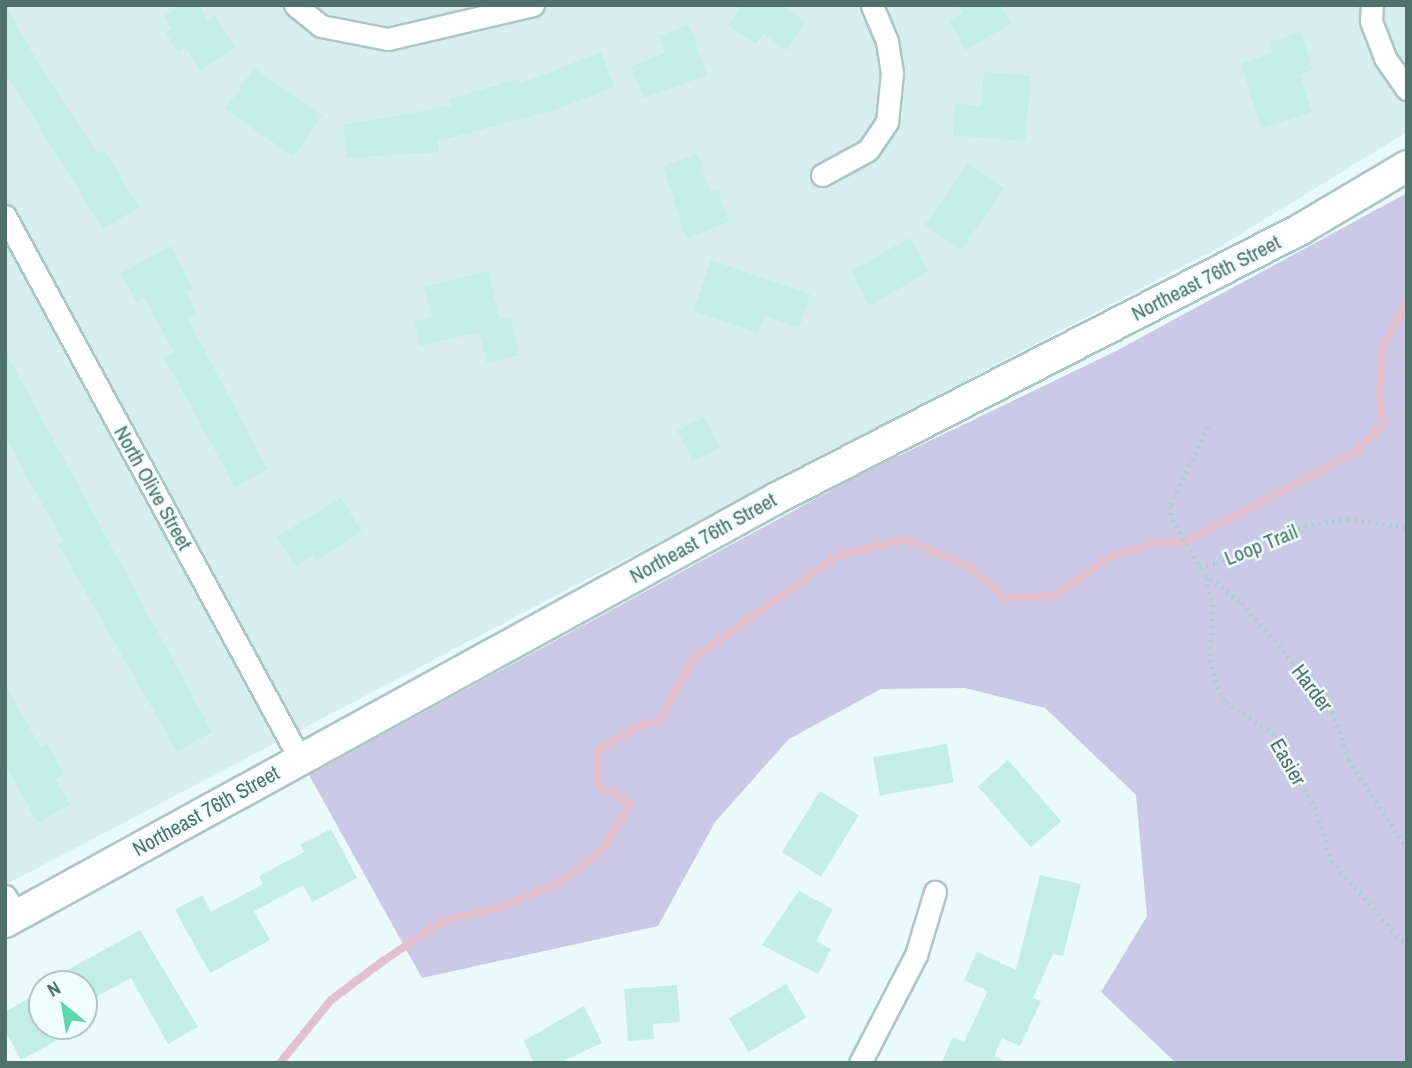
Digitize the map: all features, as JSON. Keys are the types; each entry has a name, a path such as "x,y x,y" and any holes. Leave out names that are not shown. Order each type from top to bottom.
{"street":[{"path":"295,5 321,26 388,39 533,5"},
{"path":"822,175 868,150 887,122 891,99 887,41 873,5"},
{"path":"1372,5 1371,20 1385,58 1407,89"},
{"name":"Northeast 76th Street","path":"9,912 300,759 775,499 1301,229 1407,166"},
{"name":"North Olive Street","path":"5,216 300,759"},
{"path":"860,1063 916,955 935,892"}],"path":[{"name":"Harder","path":"1208,427 1170,506 1172,520 1192,557 1205,574 1242,603 1330,705 1349,760 1407,848"},
{"name":"Loop Trail","path":"1199,566 1216,564 1291,529 1348,518 1407,528"},
{"name":"Easier","path":"1205,574 1213,605 1210,660 1217,687 1226,702 1274,734 1315,807 1332,861 1407,946"}],"shaded area":[{"path":"5,5 1407,5 1407,132 1216,249 5,885"},
{"path":"1407,193 1407,1063 1176,1063 1101,992 1147,916 1136,795 1045,708 965,688 881,689 789,739 715,822 658,926 422,978 309,775 859,475 1116,351"}],"building":[{"path":"5,5 43,71 98,154 104,150 139,207 103,229 5,72"},
{"path":"182,5 199,5 208,21 215,16 235,48 200,70 186,47 178,52 166,33 172,29 164,16"},
{"path":"741,5 779,5 805,21 787,50 763,34 756,44 728,26"},
{"path":"958,5 1000,5 1011,24 965,50 949,20 962,13"},
{"path":"689,25 707,75 643,98 631,66 665,53 659,36"},
{"path":"1301,32 1313,70 1300,74 1312,112 1261,128 1241,63 1272,53 1269,42"},
{"path":"601,52 614,87 555,110 438,141 439,152 347,158 343,125 451,106 449,99 519,79 520,84"},
{"path":"254,68 322,116 293,157 225,109"},
{"path":"984,72 1031,76 1025,141 953,135 956,103 981,106"},
{"path":"698,154 710,192 718,190 729,222 686,238 663,166"},
{"path":"968,163 1004,188 961,250 925,224"},
{"path":"910,238 929,272 869,305 851,271"},
{"path":"171,246 193,288 186,292 198,314 188,319 267,469 235,487 164,357 174,352 144,297 136,301 121,273"},
{"path":"711,260 810,294 799,328 764,316 758,333 693,311"},
{"path":"488,271 500,319 510,317 519,355 487,363 479,332 420,346 414,322 432,317 424,287"},
{"path":"5,351 212,732 177,751 58,544 63,541 5,437"},
{"path":"704,417 719,447 693,461 677,431"},
{"path":"341,498 362,532 316,560 313,555 295,566 277,537"},
{"path":"5,685 41,748 47,744 64,774 55,779 70,805 38,823 5,765"},
{"path":"947,744 954,782 880,795 873,757"},
{"path":"1008,760 1061,821 1031,847 978,786"},
{"path":"820,791 859,815 821,876 782,852"},
{"path":"331,829 357,878 312,902 303,885 254,911 270,940 210,973 175,910 202,895 211,912 263,884 259,876 304,852 300,845"},
{"path":"1040,875 1081,884 1063,956 1053,954 1033,998 1041,1001 1020,1046 1002,1038 994,1056 1009,1063 941,1063 953,1037 964,1042 988,991 964,980 977,952 1016,970"},
{"path":"799,891 833,909 816,941 831,949 818,974 762,945"},
{"path":"140,930 198,1027 168,1044 131,978 98,996 98,970 67,970"},
{"path":"786,984 806,1017 749,1052 729,1019"},
{"path":"677,985 680,1022 653,1024 654,1039 628,1041 624,989"},
{"path":"28,999 28,1040 57,1040 21,1060 5,1030 5,1012"},
{"path":"584,1006 602,1043 559,1063 534,1063 524,1041"}],"waterway":[{"path":"280,1063 331,1000 445,920 502,907 560,882 603,850 630,804 598,785 598,751 638,726 659,722 693,659 837,556 906,540 970,567 1006,598 1054,596 1110,557 1151,544 1184,542 1355,453 1383,425 1379,392 1384,346 1407,300"}]}
